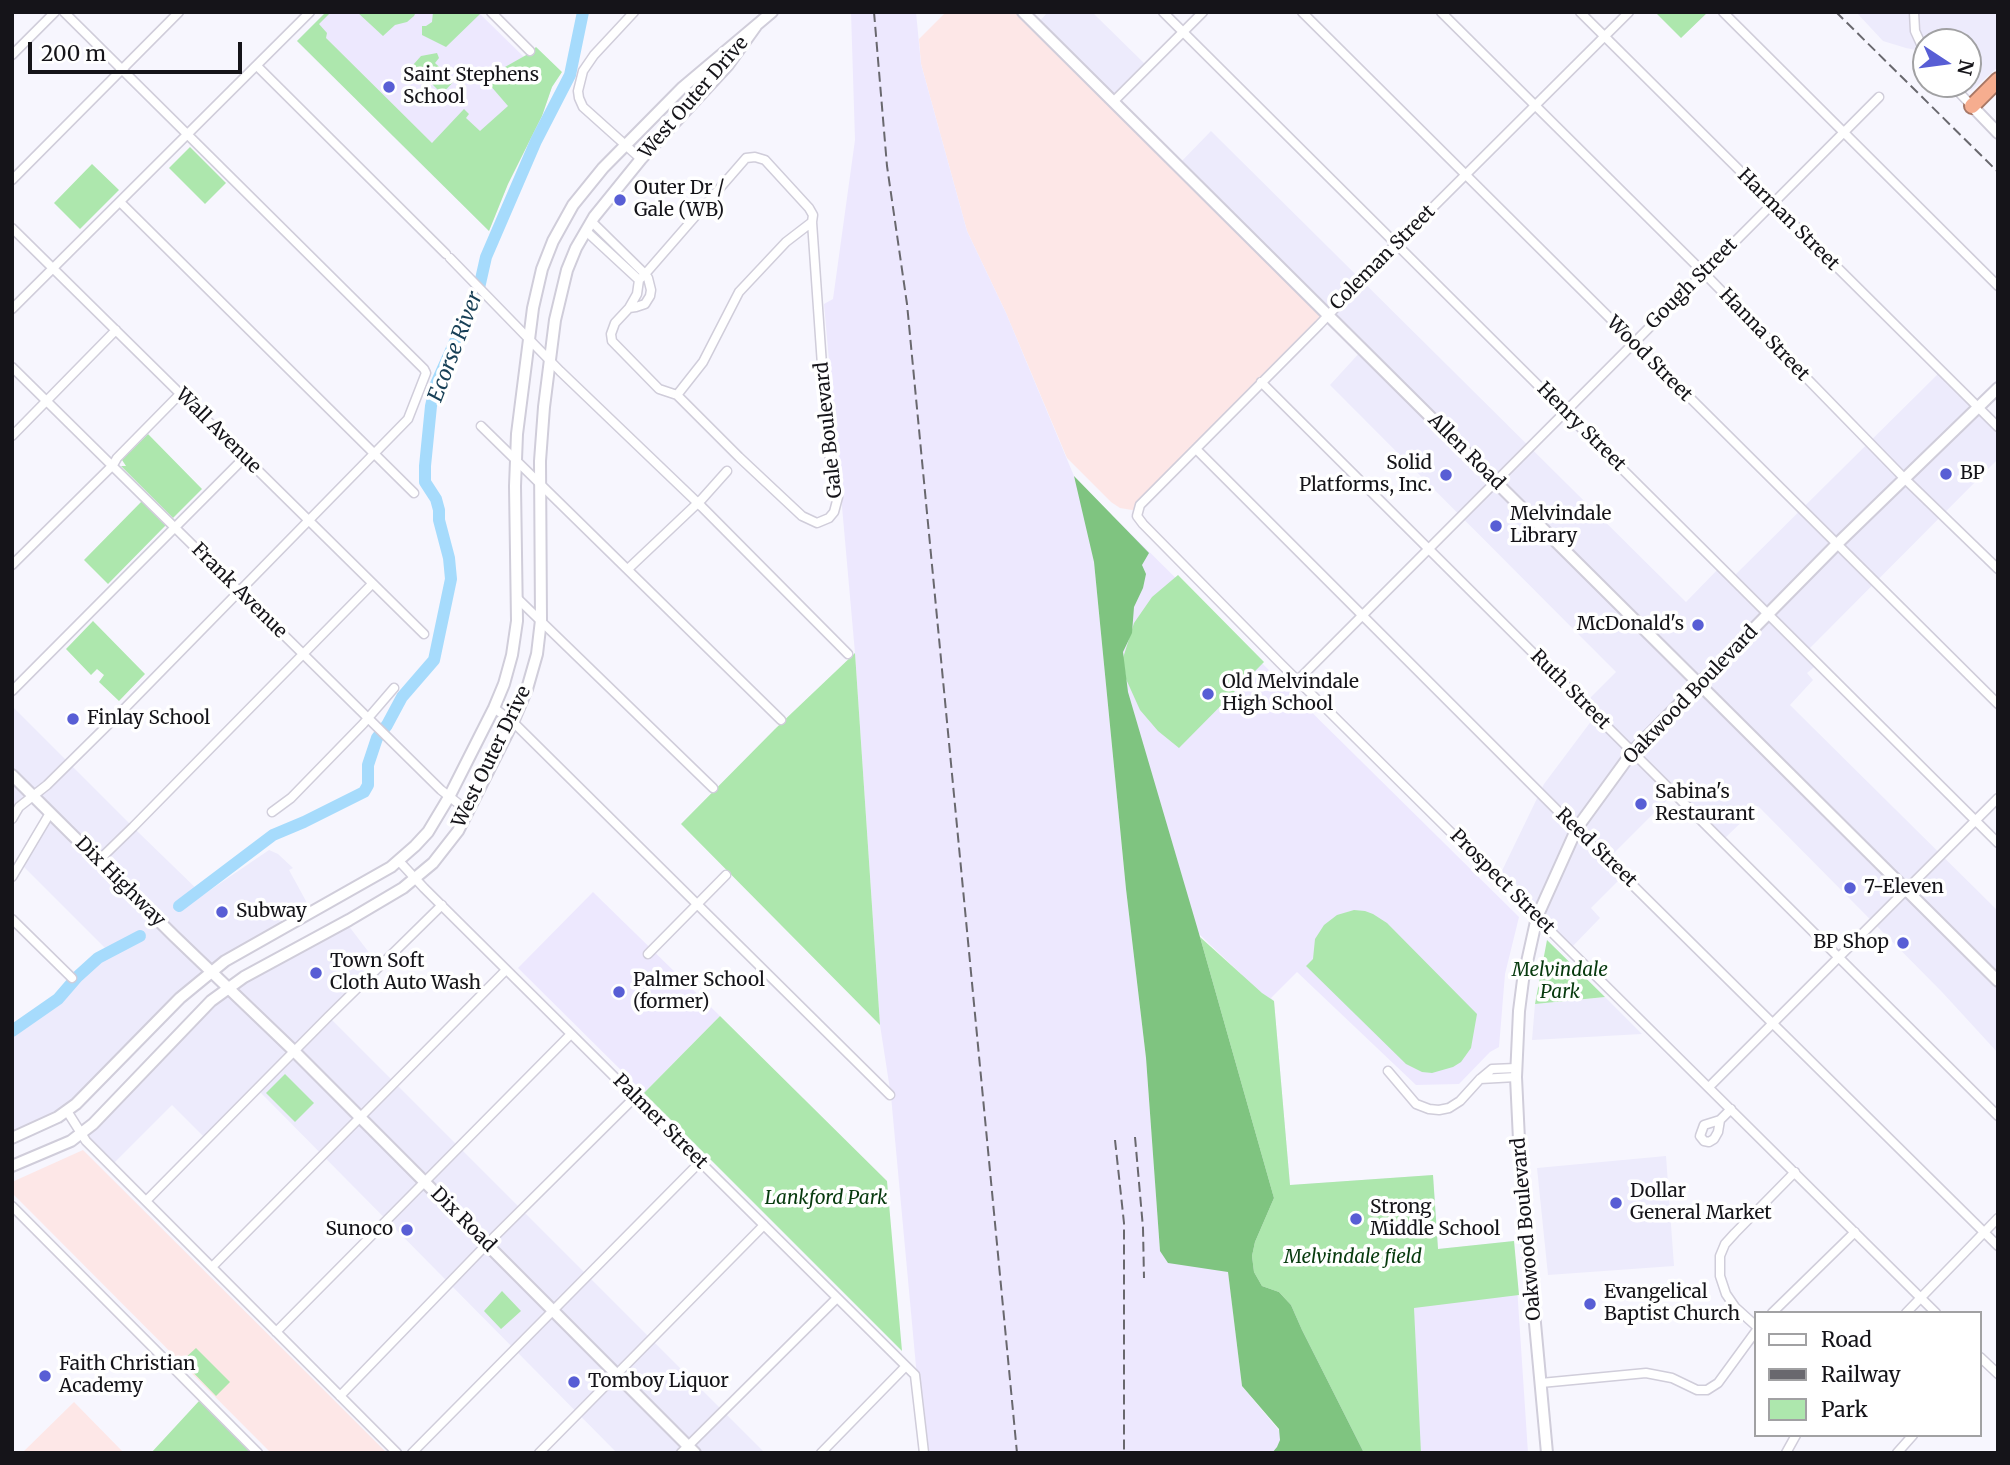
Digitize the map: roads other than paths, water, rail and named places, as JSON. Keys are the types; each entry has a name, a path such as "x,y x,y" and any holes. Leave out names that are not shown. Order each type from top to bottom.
{"highway":[{"path":"1972,106 1998,80"}],"main road":[{"path":"756,26 772,12"},
{"name":"Allen Road","path":"1023,12 1998,981"},
{"name":"West Outer Drive","path":"12,1138 67,1111 180,998 225,961 350,892 399,861 428,832 494,708 512,655 517,621 516,459 521,398 538,283 547,255 559,227 587,186 683,87 756,26"},
{"name":"West Outer Drive","path":"12,1166 71,1141 93,1124 212,1000 256,970 383,901 415,878 446,848 468,812 513,722 527,689 537,654 541,620 539,481 544,407 561,290 576,248 588,226 641,159 727,65 756,26"},
{"path":"1972,106 1998,132"},
{"name":"Oakwood Boulevard","path":"1547,1453 1520,1161 1516,1073 1523,980 1537,917 1577,828 1633,751 1836,545 1998,388"},
{"name":"Dix Highway","path":"12,775 228,989"},
{"path":"246,949 256,970"},
{"name":"Dix Road","path":"228,989 294,1051 617,1374 689,1450"},
{"path":"180,998 197,1016"},
{"path":"137,1043 153,1060"}],"street":[{"path":"12,55 55,12"},
{"path":"12,819 19,807 47,785 410,416 426,373 64,12"},
{"path":"12,180 179,12"},
{"path":"12,309 310,12"},
{"path":"634,12 594,55 583,71 578,91 583,107 641,159"},
{"name":"Henry Street","path":"1163,12 1998,843"},
{"path":"1113,102 1203,12"},
{"name":"Wood Street","path":"1302,12 1998,704"},
{"name":"Hanna Street","path":"1441,12 1905,479 1998,569"},
{"name":"Harman Street","path":"1580,12 1998,427"},
{"name":"Coleman Street","path":"1140,505 1629,12"},
{"path":"1723,12 1998,286"},
{"path":"492,13 530,51"},
{"path":"257,66 848,654"},
{"name":"Gough Street","path":"1298,680 1879,97"},
{"path":"1964,98 1972,106"},
{"name":"Gale Boulevard","path":"750,157 765,160 809,208 813,215 828,451 838,497 834,512 829,518 820,523 808,520 677,395 659,388 612,341 611,334 615,323 637,294 642,277 741,162 750,157"},
{"path":"120,202 414,493"},
{"path":"677,395 703,362 739,292 786,242 812,222"},
{"path":"588,226 642,277"},
{"name":"Wall Avenue","path":"12,228 424,634"},
{"name":"Gale Boulevard","path":"629,307 642,306 648,301 651,290 642,277"},
{"path":"12,436 116,330"},
{"name":"Frank Avenue","path":"12,367 379,730 468,812"},
{"name":"Ruth Street","path":"1261,383 1998,1116"},
{"path":"12,565 180,394"},
{"path":"481,426 781,720"},
{"name":"Reed Street","path":"1196,449 1998,1246"},
{"path":"12,691 244,458"},
{"path":"628,569 727,471"},
{"name":"Prospect Street","path":"1140,505 1137,516 1139,520 1934,1311"},
{"path":"98,861 372,584"},
{"path":"517,598 713,789"},
{"path":"272,812 291,798 394,688"},
{"path":"494,708 513,722 890,1095"},
{"path":"1709,1087 1998,798"},
{"path":"12,877 50,813"},
{"name":"Palmer Street","path":"399,861 906,1366"},
{"path":"648,954 726,875"},
{"path":"146,1201 442,905"},
{"path":"12,919 72,978"},
{"path":"212,1267 506,970"},
{"path":"276,1332 571,1034"},
{"path":"1388,1071 1416,1104 1429,1109 1449,1108 1460,1101 1480,1079 1516,1073"},
{"path":"340,1396 487,1244 635,1097"},
{"path":"1720,1120 1731,1109"},
{"path":"67,1111 86,1141 397,1453"},
{"path":"412,1453 700,1162"},
{"path":"1755,1328 1726,1294 1720,1276 1720,1256 1725,1244 1795,1172"},
{"path":"12,1206 258,1453"},
{"path":"1908,1311 1998,1218"},
{"path":"539,1453 764,1225"},
{"path":"1774,1311 1855,1232"},
{"path":"689,1450 836,1297"},
{"path":"1541,1383 1646,1373 1672,1378 1697,1390 1707,1390 1718,1383 1755,1330"},
{"path":"1982,1362 1998,1374"},
{"path":"821,1453 906,1366 915,1375 924,1453"},
{"path":"1786,1453 1796,1437"},
{"path":"1896,1453 1911,1437"}],"waterway":[{"name":"Ecorse River","path":"179,906 273,835 364,792 368,785 368,765 377,738 402,697 434,660 451,579 439,510 436,499 425,482 431,406 436,384 479,288 486,257 536,141 570,75 583,12"},
{"name":"Ecorse River","path":"12,1031 58,999 98,958 140,936"}],"railway":[{"path":"874,12 887,166 907,304 1017,1453"},
{"path":"1836,12 1998,172"},
{"path":"1135,1137 1143,1228 1144,1278"},
{"path":"1115,1140 1124,1223 1124,1453"}],"place":[{"name":"Saint Stephens School","path":"389,87"},
{"name":"Outer Dr / Gale (WB)","path":"620,200"},
{"name":"BP","path":"1946,474"},
{"name":"Solid Platforms, Inc.","path":"1446,475"},
{"name":"Melvindale Library","path":"1496,526"},
{"name":"McDonald's","path":"1698,625"},
{"name":"Old Melvindale High School","path":"1208,694"},
{"name":"Finlay School","path":"73,719"},
{"name":"Sabina's Restaurant","path":"1641,804"},
{"name":"7-Eleven","path":"1850,888"},
{"name":"Subway","path":"222,912"},
{"name":"BP Shop","path":"1903,943"},
{"name":"Town Soft Cloth Auto Wash","path":"316,973"},
{"name":"Palmer School (former)","path":"619,992"},
{"name":"Dollar General Market","path":"1616,1203"},
{"name":"Strong Middle School","path":"1356,1219"},
{"name":"Sunoco","path":"407,1230"},
{"name":"Evangelical Baptist Church","path":"1590,1304"},
{"name":"Faith Christian Academy","path":"45,1376"},
{"name":"Tomboy Liquor","path":"574,1382"}],"park label":[{"name":"Melvindale Park","path":"1560,982"},
{"name":"Lankford Park","path":"826,1199"},
{"name":"Melvindale field","path":"1353,1258"}]}
